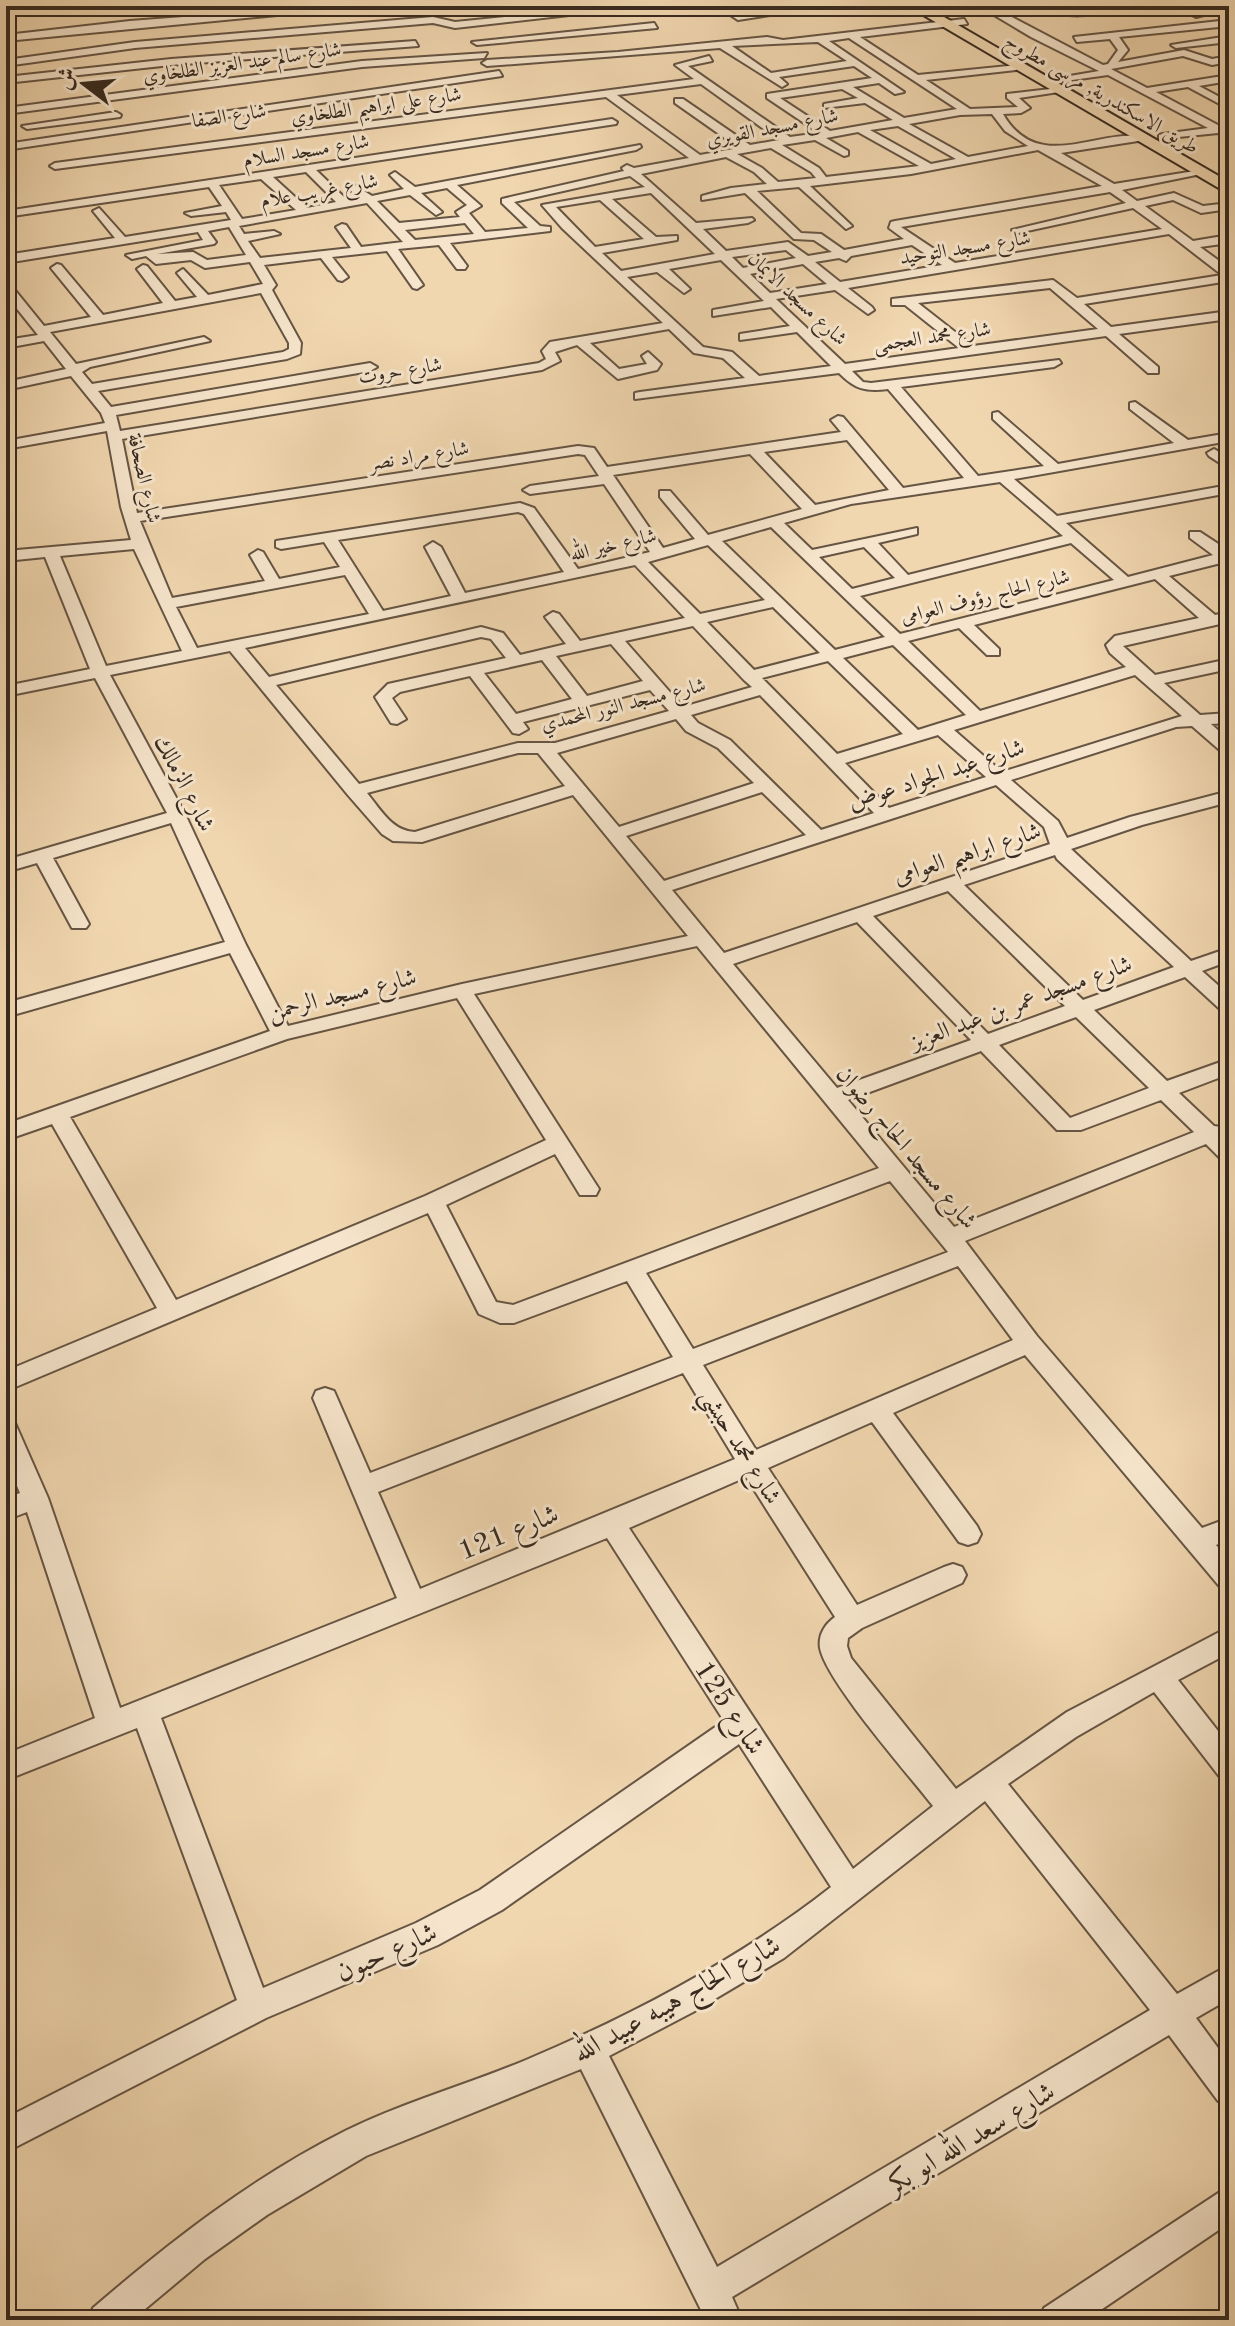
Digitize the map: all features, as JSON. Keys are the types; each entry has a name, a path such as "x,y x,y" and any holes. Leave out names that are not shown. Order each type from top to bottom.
{"main road":[{"name":"طريق الاسكندرية, مرسى مطروح","path":"932,11 964,22 1138,138 1229,189"},
{"name":"طريق الاسكندرية, مرسى مطروح","path":"932,11 1016,67 1059,85 1229,173"}],"street":[{"path":"6,13 35,19 60,10 86,6"},
{"path":"214,6 219,17"},
{"path":"6,38 70,30 102,21 219,17 365,6"},
{"path":"551,6 560,14"},
{"path":"6,63 113,48 404,19 450,25 643,6"},
{"path":"722,6 740,17 823,6"},
{"path":"984,6 1034,35 1107,68 1199,121 1226,124"},
{"path":"1038,6 1065,12 1105,9 1125,14 1151,30"},
{"path":"1180,6 1199,15"},
{"path":"60,10 70,30"},
{"path":"436,10 444,22"},
{"path":"601,10 636,37"},
{"name":"شارع سالم عبد العزيز الطلخاوي","path":"12,111 104,99 153,101 214,94 225,83 261,86 301,81 346,66 484,57 588,57 767,40 779,43 820,39 851,35 932,11"},
{"path":"1177,28 1164,19 1229,12"},
{"path":"1218,13 1229,21"},
{"path":"404,19 422,60 437,83"},
{"path":"1077,39 1229,21"},
{"path":"464,24 484,57 508,83"},
{"path":"477,42 654,26"},
{"path":"326,29 335,49"},
{"path":"694,34 708,46"},
{"path":"851,35 968,112"},
{"path":"1114,36 1134,49"},
{"path":"820,39 899,92"},
{"path":"1107,68 1134,49 1229,39"},
{"path":"767,40 807,70"},
{"path":"484,57 603,42 629,66"},
{"path":"6,80 118,67 415,44"},
{"path":"723,45 794,92"},
{"path":"113,48 118,67"},
{"path":"780,50 680,64 788,141"},
{"path":"287,53 301,81 317,102"},
{"path":"1226,62 1187,53 1107,68 1059,85 1011,96 1025,109 997,113 1005,126 1109,188 1229,275"},
{"path":"572,67 593,63 588,57"},
{"path":"1175,64 1202,57"},
{"path":"769,76 855,63"},
{"path":"256,64 261,86 312,147"},
{"path":"916,78 1016,67"},
{"path":"216,69 225,83"},
{"path":"1194,69 1217,80"},
{"name":"شارع الصفا","path":"6,147 192,121 249,130 292,121 317,102 349,120 371,94 499,74"},
{"path":"639,76 650,86"},
{"path":"21,78 39,107"},
{"path":"1146,91 1229,78"},
{"path":"844,153 770,97 880,80"},
{"path":"251,98 261,86 301,81 358,83"},
{"name":"شارع على ابراهيم الطلخاوي","path":"55,166 141,161 168,151 212,145 249,130 292,121 349,120 379,128 435,110 487,108 516,98 527,102 578,92 607,93 702,81"},
{"path":"67,83 81,102"},
{"path":"1189,84 1226,124"},
{"path":"843,85 965,160"},
{"path":"607,93 698,159"},
{"path":"214,94 249,130"},
{"path":"371,94 380,103"},
{"path":"516,98 532,119"},
{"path":"104,99 141,161"},
{"path":"478,99 487,108"},
{"path":"828,106 867,100"},
{"path":"153,101 172,123"},
{"path":"679,101 748,149"},
{"path":"60,104 81,137"},
{"path":"913,104 934,116"},
{"path":"12,111 27,126 37,144"},
{"path":"463,111 473,119"},
{"path":"389,112 397,121"},
{"name":"شارع مسجد القويري","path":"519,196 900,121 968,112 997,113"},
{"path":"27,126 116,115"},
{"path":"417,118 443,148 460,157"},
{"path":"192,121 212,145"},
{"name":"شارع مسجد السلام","path":"6,214 122,196 162,195 217,178 264,175 498,140 594,140 612,122"},
{"path":"1163,137 1226,124"},
{"path":"150,127 168,151"},
{"path":"483,128 498,140"},
{"path":"860,129 928,167"},
{"path":"706,198 1138,138"},
{"path":"63,140 86,175"},
{"name":"شارع غريب علام","path":"6,259 345,205 454,179 518,174 594,140 636,147"},
{"name":"شارع مسجد الايمان","path":"594,140 654,189 859,385"},
{"path":"773,144 815,170 824,182"},
{"path":"197,147 206,159"},
{"path":"372,147 382,157"},
{"path":"405,153 420,167"},
{"path":"727,153 758,170 777,187"},
{"path":"274,160 287,171"},
{"path":"347,162 363,177"},
{"path":"472,166 519,196 506,203 537,230"},
{"path":"308,168 345,205"},
{"path":"955,268 912,241 895,228 895,224 1201,173"},
{"path":"264,175 305,212"},
{"path":"395,175 414,190 444,202 475,206 463,210 482,236"},
{"path":"46,337 100,319 270,285 241,238 234,223 237,220 217,178"},
{"path":"709,178 727,194"},
{"path":"444,202 454,179 485,198"},
{"path":"802,184 842,223 826,221"},
{"path":"351,186 369,199 412,244"},
{"path":"654,189 548,206 699,350 728,356 757,381"},
{"path":"749,190 797,237 817,236 853,262"},
{"path":"37,223 127,206 129,203 122,196"},
{"path":"990,209 1024,229 1175,196 1201,210 1229,206"},
{"path":"603,197 653,241"},
{"path":"191,213 229,208"},
{"path":"99,211 122,240"},
{"path":"288,215 297,227"},
{"path":"398,227 468,219"},
{"path":"693,227 748,220"},
{"path":"144,222 156,260 196,256 205,264 256,260 293,252 324,254 482,236 503,239 566,226"},
{"path":"785,225 812,222"},
{"path":"342,227 358,250"},
{"path":"132,255 210,242 201,228"},
{"name":"شارع مسجد التوحيد","path":"771,300 1169,231"},
{"path":"241,238 274,234"},
{"path":"592,251 673,238"},
{"path":"1190,245 1229,239"},
{"path":"442,241 461,266"},
{"path":"741,272 912,241"},
{"path":"617,275 784,245 868,310"},
{"path":"390,247 417,285"},
{"path":"324,254 342,277"},
{"path":"659,267 684,289"},
{"path":"57,268 100,319"},
{"path":"143,269 171,305"},
{"path":"864,271 876,280"},
{"path":"183,273 205,299"},
{"path":"1076,302 1229,275"},
{"path":"971,351 902,302 1052,284 1112,331 1153,370"},
{"name":"شارع الصحافة","path":"6,287 12,302 89,389 112,425 131,518 192,655"},
{"path":"89,389 287,355 295,351 295,343 266,288"},
{"path":"717,313 771,300"},
{"name":"شارع محمد العجمى","path":"640,396 1229,315"},
{"name":"شارع حروت","path":"112,425 542,366 553,361 548,351 552,346 672,325"},
{"path":"745,337 800,328"},
{"path":"6,344 111,330"},
{"path":"6,386 74,371 86,364 204,341"},
{"path":"580,341 618,374 652,367 654,364 648,356"},
{"path":"843,388 1058,367 1031,343"},
{"path":"6,445 112,425 370,367"},
{"path":"891,384 974,481"},
{"path":"1135,406 1185,445"},
{"path":"998,416 1055,469"},
{"path":"838,420 899,492"},
{"path":"530,490 752,448 851,435"},
{"name":"شارع خير الله","path":"8,686 100,673 379,617 638,560 811,510 899,492 1055,469 1229,437"},
{"path":"752,448 811,510"},
{"name":"شارع مراد نصر","path":"131,518 570,450 589,451 659,554"},
{"path":"1214,453 1229,465"},
{"path":"1003,477 1125,582"},
{"path":"1053,521 1229,489"},
{"path":"665,494 708,540 915,736"},
{"path":"281,544 520,507 529,511 574,574"},
{"path":"774,522 977,717"},
{"path":"809,555 912,531"},
{"path":"1195,535 1227,557"},
{"path":"329,537 379,617"},
{"path":"850,594 1073,538"},
{"path":"867,541 905,580"},
{"path":"6,556 141,544"},
{"path":"433,547 460,599"},
{"name":"شارع الزمالك","path":"51,552 100,673 177,816 236,945 282,1034"},
{"path":"258,555 274,584"},
{"name":"شارع الحاج رؤوف العوامى","path":"750,676 1227,557"},
{"path":"638,560 886,815"},
{"path":"167,604 350,570"},
{"path":"1158,574 1211,620"},
{"path":"397,719 384,699 387,692 776,602"},
{"path":"553,617 576,647"},
{"path":"1229,617 1121,639 1114,648 1229,749"},
{"path":"963,623 993,652"},
{"path":"265,683 481,632 497,636 516,660"},
{"path":"614,638 692,727 724,744 818,837"},
{"path":"234,646 388,830 407,839 577,788"},
{"path":"545,653 583,702"},
{"path":"1152,681 1229,664"},
{"path":"833,761 1137,669"},
{"name":"شارع مسجد الحاج رضوان","path":"474,670 512,720 577,788 721,961 957,1247 1029,1343 1229,1579"},
{"path":"512,720 653,684"},
{"name":"شارع مسجد النور المحمدي","path":"354,791 518,748 539,748 764,689"},
{"name":"شارع عبد الجواد عوض","path":"660,888 1174,722 1229,718"},
{"path":"941,728 1056,830 1059,848 1229,1006"},
{"path":"615,834 766,785"},
{"name":"شارع ابراهيم العوامى","path":"721,961 1136,821 1229,796"},
{"path":"6,866 177,816"},
{"path":"42,855 79,924"},
{"path":"951,883 1165,1091 1220,1134 1229,1154"},
{"path":"860,914 1065,1125 1073,1125 1229,1066"},
{"name":"شارع مسجد الرحمن","path":"6,1132 282,1034 462,990 701,939"},
{"path":"6,1010 236,945"},
{"name":"شارع مسجد عمر بن عبد العزيز","path":"832,1098 1229,954"},
{"path":"462,990 588,1189"},
{"path":"57,1113 171,1312"},
{"path":"363,1487 688,1361 1220,1134"},
{"path":"6,1381 433,1202 557,1144"},
{"path":"433,1202 480,1297 487,1308 500,1314 530,1309 894,1171"},
{"name":"شارع محمد حبشي","path":"632,1270 852,1620"},
{"name":"شارع 121","path":"6,1767 612,1524 1029,1343"},
{"path":"325,1398 413,1603"},
{"path":"877,1410 968,1534"},
{"path":"6,1430 35,1498 111,1725"},
{"path":"6,1509 35,1498"},
{"name":"شارع 125","path":"612,1524 850,1890"},
{"path":"1197,1541 1229,1529"},
{"path":"953,1575 852,1620 836,1631 833,1646 839,1664 953,1808"},
{"name":"شارع الحاج هيبه عبيد الله","path":"105,2320 211,2232 282,2184 354,2144 428,2111 502,2086 588,2049 740,1967 803,1927 953,1808 1079,1719 1229,1639"},
{"path":"1160,1678 1229,1767"},
{"path":"145,1712 255,2007"},
{"name":"شارع حبون","path":"6,2136 255,2007 427,1934 491,1900 742,1725"},
{"path":"988,1782 1174,2015 1229,2090"},
{"name":"شارع سعد الله ابو بكر","path":"717,2306 1229,1981"},
{"path":"588,2049 717,2306"},
{"path":"1056,2320 1229,2203"}]}
